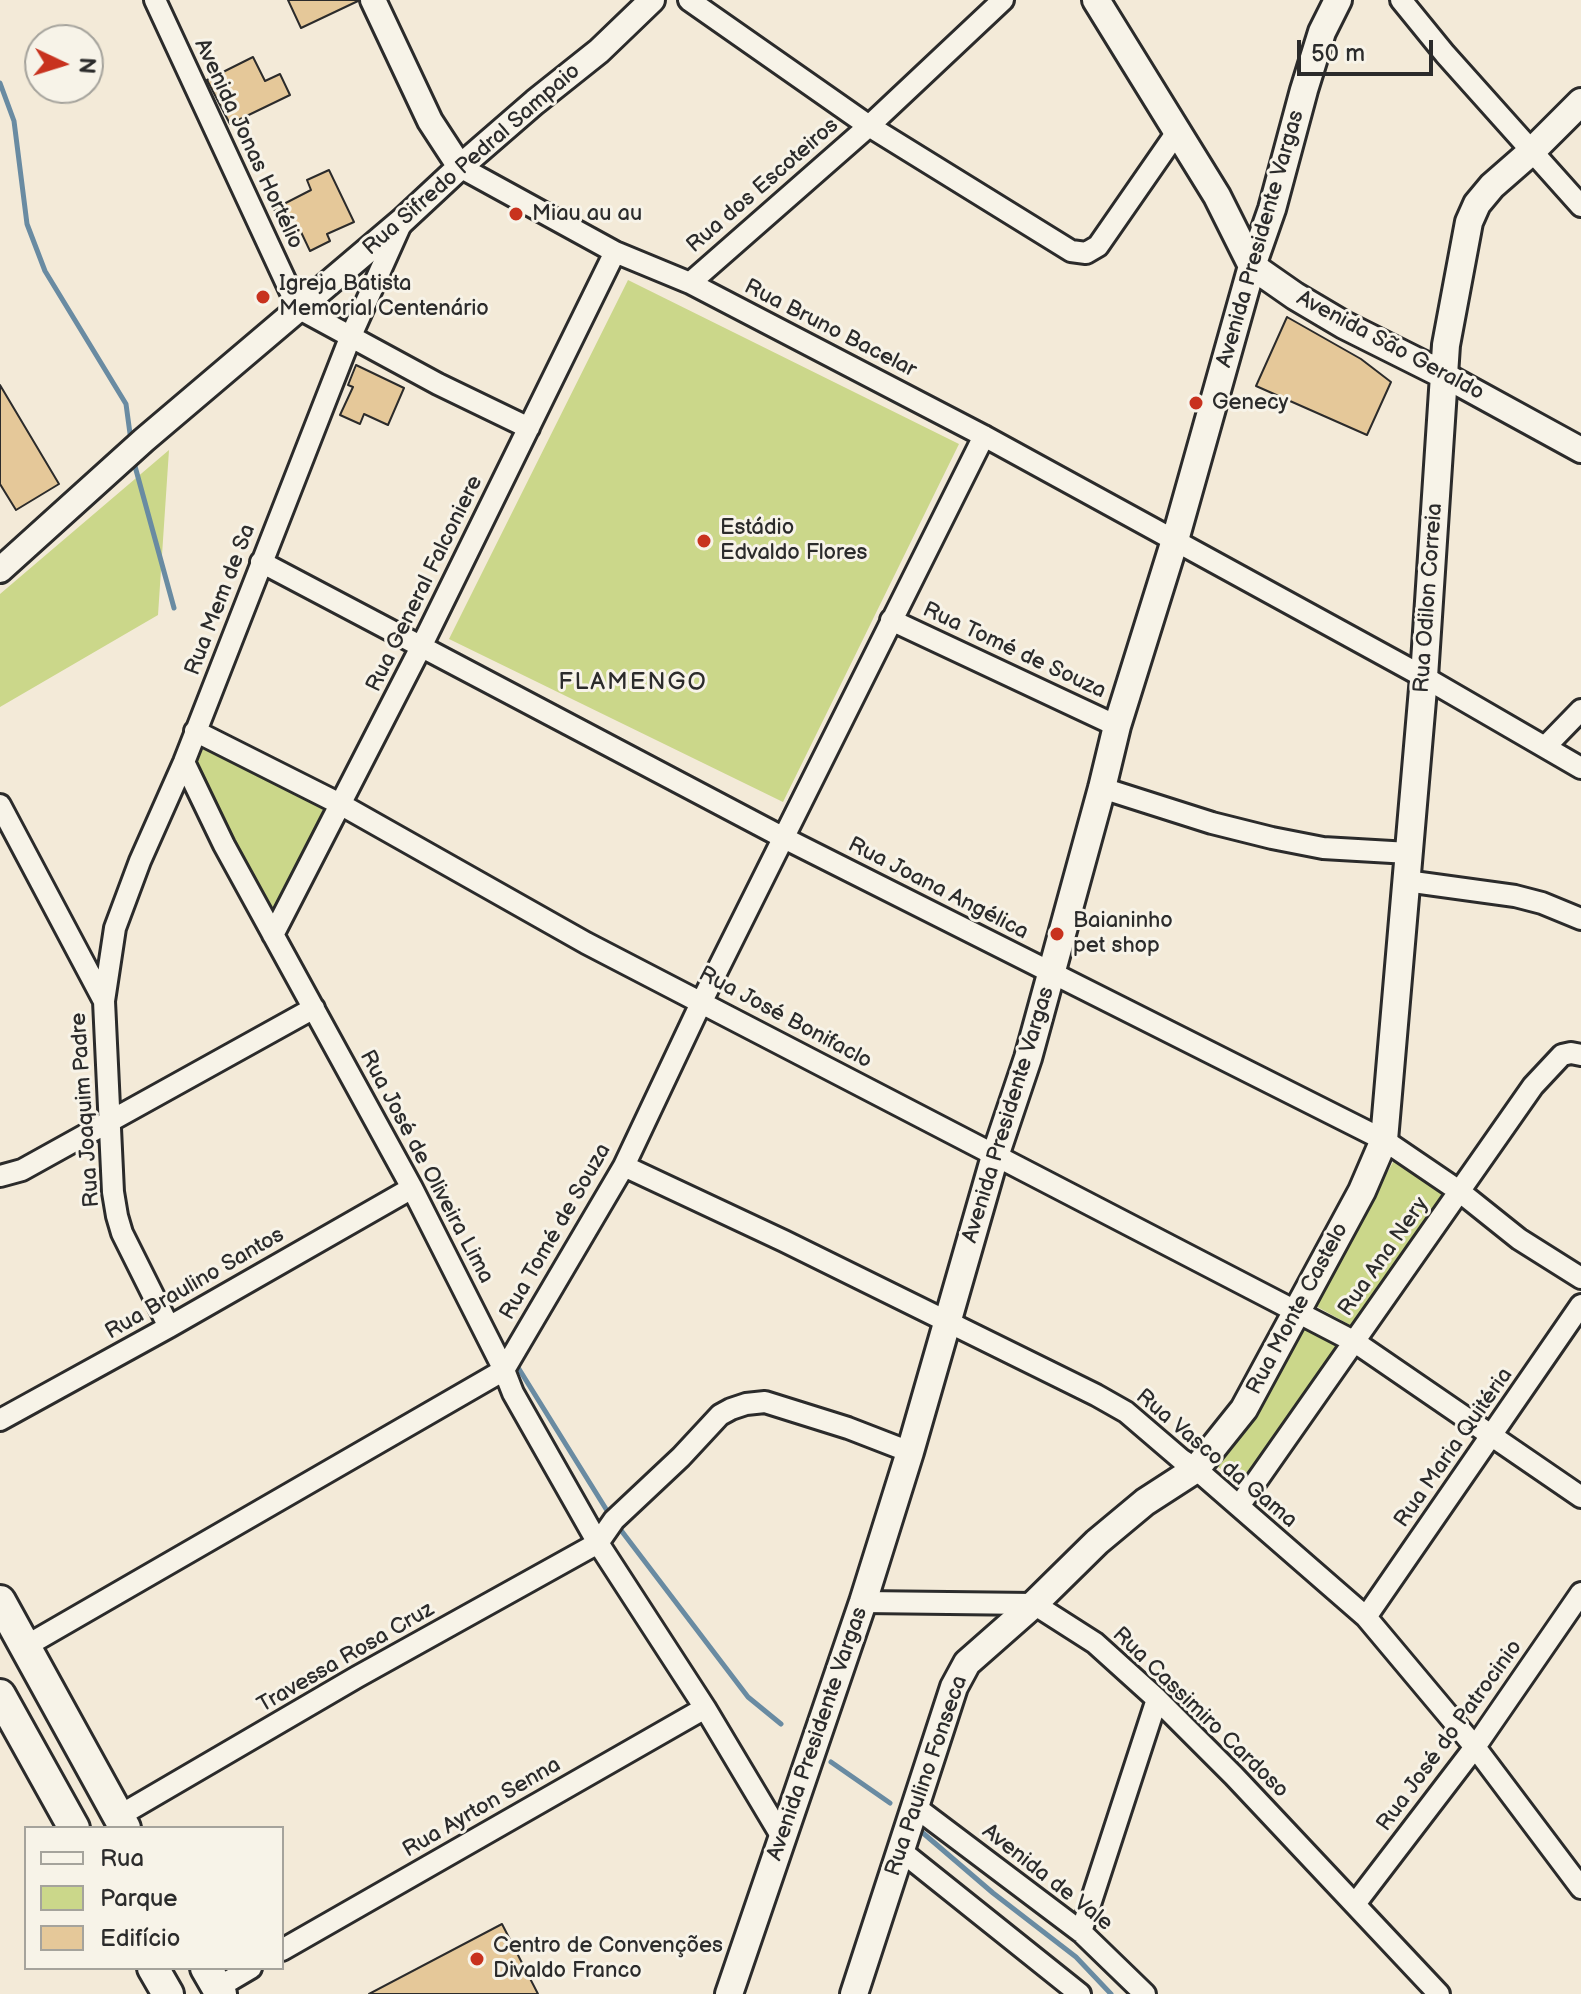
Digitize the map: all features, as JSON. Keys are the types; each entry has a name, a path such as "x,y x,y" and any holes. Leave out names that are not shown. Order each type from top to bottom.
{"main road":[{"name":"Avenida São Geraldo","path":"1096,0 1217,196 1252,266 1344,325 1444,375"},
{"name":"Avenida Presidente Vargas","path":"729,1994 863,1602 910,1452 995,1156 1028,1058 1117,726 1175,540 1252,266 1272,209 1322,32 1338,0"},
{"name":"Rua Odilon Correia","path":"1384,1140 1424,677 1446,345 1469,222 1477,204 1492,186 1581,102"},
{"name":"Rua Monte Castelo","path":"1196,1469 1244,1409 1362,1191 1384,1140"},
{"name":"Rua Paulino Fonseca","path":"854,1994 954,1687 967,1663 1034,1604 1097,1542 1145,1502 1196,1469"},
{"path":"0,1601 122,1822"},
{"path":"0,1695 73,1826"},
{"path":"36,1758 60,1758 67,1753 73,1733"},
{"path":"154,1970 168,1994"}],"street":[{"name":"Avenida Jonas Hortélio","path":"155,0 298,308"},
{"path":"373,0 430,121 460,167"},
{"name":"Rua Sifredo Pedral Sampaio","path":"0,570 144,440 599,51 652,0"},
{"path":"689,0 869,126 1043,236 1081,254 1090,252 1101,242 1177,132"},
{"name":"Rua dos Escoteiros","path":"690,283 869,126 1003,0"},
{"path":"1401,0 1581,206"},
{"name":"Rua Bruno Bacelar","path":"460,167 615,252 690,283 984,436 1424,677 1581,768"},
{"name":"Rua Mem de Sa","path":"104,1001 115,928 140,861 184,762 350,338 402,221"},
{"name":"Rua General Falconiere","path":"273,935 421,647 615,252"},
{"path":"298,308 350,338 529,428"},
{"name":"Avenida São Geraldo","path":"1444,375 1581,450"},
{"name":"Rua Tomé de Souza","path":"26,1646 504,1370 624,1166 702,1001 984,436"},
{"name":"Rua Joana Angélica","path":"261,562 784,838 1384,1140 1459,1191 1519,1239 1581,1278"},
{"name":"Rua Tomé de Souza","path":"891,620 1117,726"},
{"path":"1545,747 1581,710"},
{"name":"Rua José Bonifaclo","path":"195,731 340,804 586,943 1299,1311 1355,1342 1581,1497"},
{"name":"Rua José de Oliveira Lima","path":"184,762 224,845 412,1188 513,1393 598,1543 705,1708 782,1837"},
{"path":"1102,788 1212,823 1272,838 1323,848 1409,853"},
{"name":"Rua Joaquim Padre","path":"0,806 104,1001 113,1192 117,1216 122,1233 169,1327"},
{"path":"1406,881 1515,896 1581,919"},
{"path":"0,1176 14,1174 314,1008"},
{"name":"Rua Ana Nery","path":"1239,1506 1542,1075 1562,1055 1581,1055"},
{"name":"Rua Vasco da Gama","path":"624,1166 1126,1412 1366,1617 1475,1747 1579,1881"},
{"name":"Rua Braulino Santos","path":"0,1420 412,1188"},
{"name":"Rua Maria Quitéria","path":"1366,1617 1581,1305"},
{"path":"598,1543 620,1515 720,1415 746,1404 765,1402 795,1410 910,1452"},
{"name":"Travessa Rosa Cruz","path":"122,1822 357,1677 598,1543"},
{"name":"Rua José do Patrocinio","path":"1355,1904 1475,1747 1581,1593"},
{"path":"863,1602 1034,1604"},
{"name":"Rua Cassimiro Cardoso","path":"1034,1604 1095,1643 1157,1699 1439,1994"},
{"path":"1081,1932 1157,1699"},
{"name":"Rua Ayrton Senna","path":"284,1949 705,1708"},
{"name":"Avenida de Vale","path":"914,1806 1081,1932 1145,1994"},
{"path":"900,1850 1069,1990"},
{"path":"214,1983 246,1970"}],"green space":[{"name":"Estádio Edvaldo Flores","path":"628,280 959,444 783,802 449,639"},
{"path":"169,450 158,615 0,707 0,594"},
{"path":"207,747 306,794 321,806 325,819 273,916 193,769 196,750"},
{"path":"1396,1157 1445,1190 1352,1326 1312,1304"},
{"path":"1304,1325 1339,1346 1242,1487 1216,1465 1249,1428"}],"building":[{"path":"288,0 358,0 358,1 301,28"},
{"path":"253,57 265,81 280,74 290,95 230,124 207,80"},
{"path":"329,170 354,222 327,234 330,241 310,251 301,232 288,238 274,209 311,190 307,180"},
{"path":"1287,317 1361,359 1391,382 1367,435 1256,386"},
{"path":"356,365 404,388 388,425 364,414 360,424 340,415 353,387 348,385"},
{"path":"0,385 59,484 16,510 0,484"},
{"name":"Centro de Convenções Divaldo Franco","path":"502,1924 538,1994 369,1994"}],"waterway":[{"path":"0,83 14,121 27,224 45,271 126,404 131,441"},
{"path":"133,459 174,608"},
{"path":"519,1369 611,1517"},
{"path":"617,1525 748,1697 781,1724"},
{"path":"831,1762 890,1803"},
{"path":"923,1833 993,1893 1076,1957 1111,1994"}],"place":[{"name":"Miau au au","path":"516,214"},
{"name":"Igreja Batista Memorial Centenário","path":"263,297"},
{"name":"Genecy","path":"1196,403"},
{"name":"Estádio Edvaldo Flores","path":"704,541"},
{"name":"Baianinho pet shop","path":"1057,934"},
{"name":"Centro de Convenções Divaldo Franco","path":"477,1959"}],"district":[{"name":"FLAMENGO","path":"633,683"}]}
